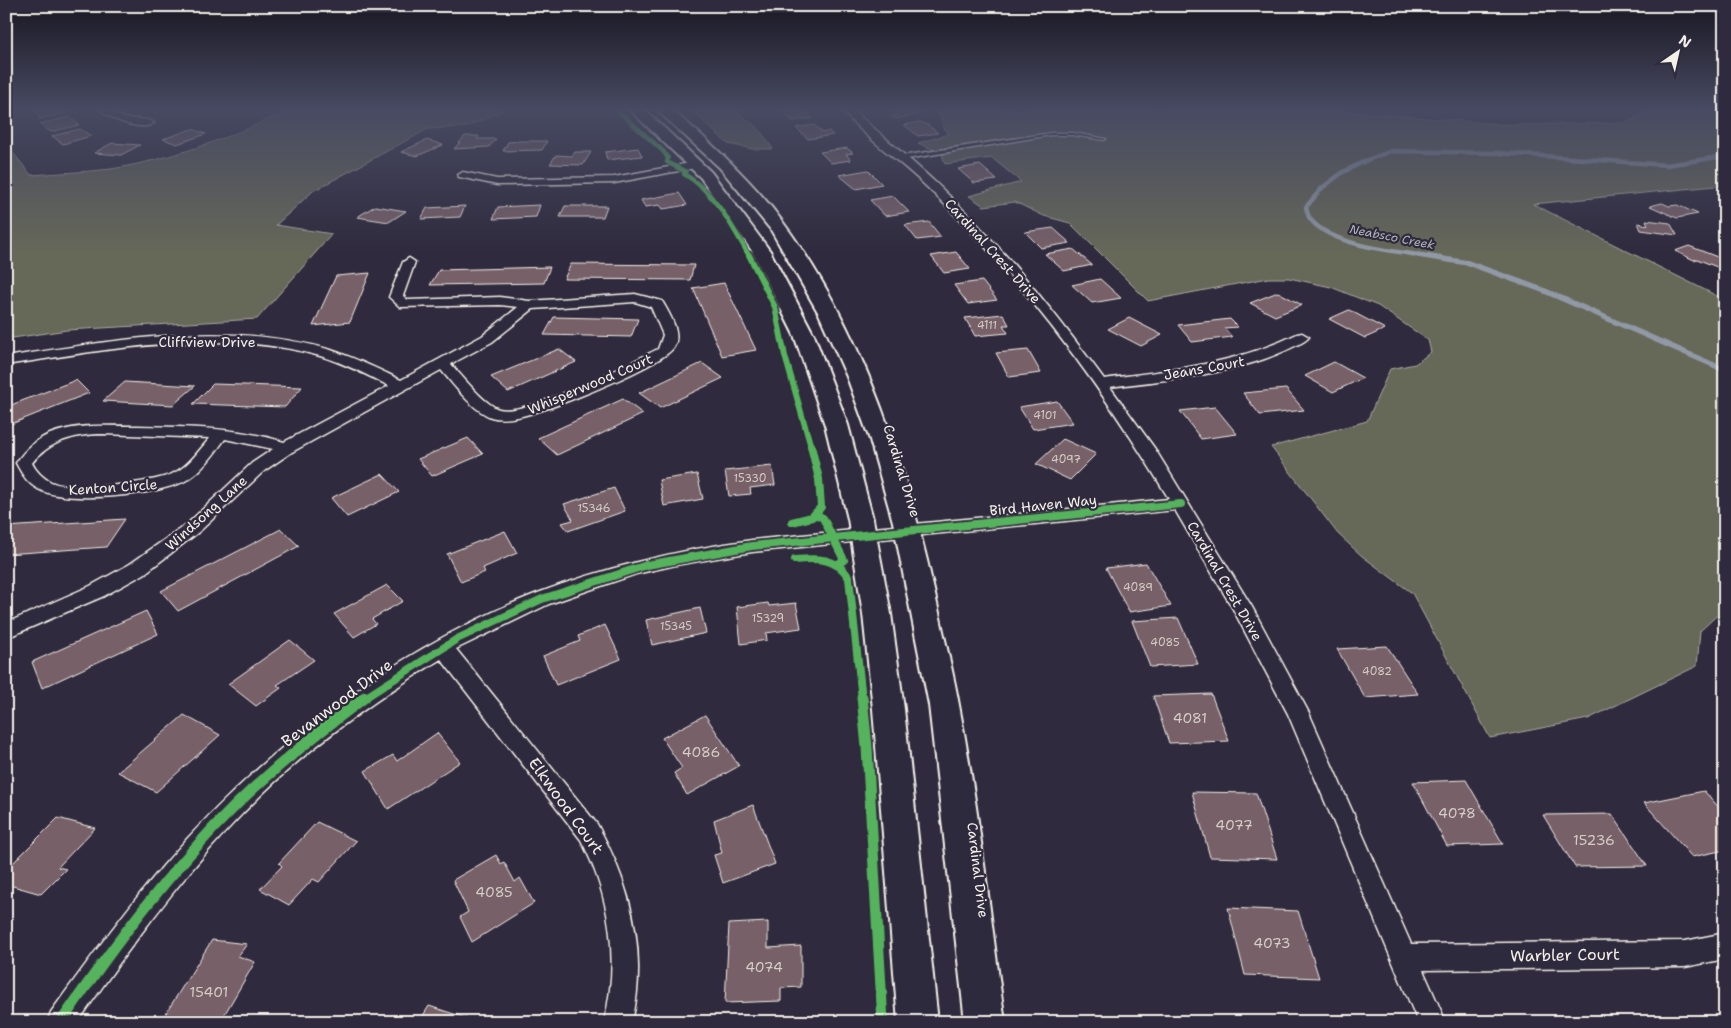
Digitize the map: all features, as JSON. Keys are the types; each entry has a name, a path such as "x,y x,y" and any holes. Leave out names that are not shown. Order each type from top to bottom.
{"main road":[{"path":"688,158 738,216 765,258 786,297 826,393 844,452 873,582 892,733 918,1022"},
{"name":"Cardinal Drive","path":"718,158 741,182 777,227 823,303 852,363 892,470 908,531 944,705 985,1022"}],"street":[{"name":"Cardinal Crest Drive","path":"901,158 970,223 1051,316 1102,384 1181,504 1242,607 1298,713 1432,1022"},
{"path":"464,175 497,182 614,180 696,165"},
{"name":"Whisperwood Court","path":"409,262 396,297 405,304 500,301 529,305 602,298 647,300 656,304 672,338 670,345 663,352 550,402 512,414 493,412 442,363"},
{"path":"401,386 487,339 529,305"},
{"name":"Jeans Court","path":"1102,384 1228,366 1259,358 1302,337"},
{"name":"Cliffview Drive","path":"6,361 127,343 209,339 246,340 314,350 348,361 401,386"},
{"name":"Windsong Lane","path":"6,631 98,591 137,569 194,527 236,486 286,448 401,386"},
{"name":"Kenton Circle","path":"222,433 191,468 181,476 155,486 64,491 46,487 26,469 24,463 28,455 56,438 86,430 222,433 262,440 286,448"},
{"name":"Bird Haven Way","path":"908,531 1181,504"},
{"name":"Bevanwood Drive","path":"60,1022 97,966 154,892 212,827 262,779 326,725 388,679 443,647 530,605 632,569 692,555 752,546 908,531"},
{"name":"Elkwood Court","path":"443,647 589,832 605,859 616,890 624,934 623,993 618,1022"},
{"name":"Warbler Court","path":"1404,958 1685,954 1725,946"}],"green space":[{"path":"6,158 17,158 31,175 111,169 157,159 374,158 313,191 276,225 332,234 257,319 67,330 6,339"},
{"path":"943,158 1725,158 1725,185 1533,204 1725,300 1725,608 1700,631 1697,666 1588,719 1490,738 1412,593 1362,556 1338,534 1271,447 1367,421 1390,369 1415,364 1431,352 1428,340 1378,306 1331,287 1289,278 1268,278 1148,301 1070,223 1044,216 1015,202 984,206 969,196 1021,182 992,158 945,164"}],"building":[{"path":"554,158 587,158 583,165 550,164"},
{"path":"606,158 625,158 607,160"},
{"path":"826,158 849,158 851,160 831,163"},
{"path":"980,165 997,180 974,183 958,169"},
{"path":"868,170 882,184 856,189 839,175"},
{"path":"679,193 687,205 663,209 660,205 645,207 641,200"},
{"path":"893,196 909,212 885,216 870,200"},
{"path":"1662,203 1669,206 1677,205 1698,214 1677,218 1650,206"},
{"path":"540,205 536,217 493,219 498,207"},
{"path":"375,206 406,211 389,222 357,217"},
{"path":"465,206 460,217 421,219 427,208"},
{"path":"565,206 607,206 603,217 560,217"},
{"path":"1646,220 1670,223 1677,235 1641,230 1638,223 1648,225"},
{"path":"929,222 941,237 917,240 905,225"},
{"path":"1053,228 1070,243 1041,248 1025,232"},
{"path":"1689,246 1725,260 1725,264 1717,267 1697,259 1694,260 1675,251"},
{"path":"1073,249 1092,265 1064,271 1045,254"},
{"path":"956,252 970,269 944,273 931,256"},
{"path":"571,264 694,265 690,280 564,279"},
{"path":"550,267 544,283 430,285 439,270"},
{"path":"370,273 350,322 313,326 336,276"},
{"path":"1100,279 1121,298 1092,303 1072,285"},
{"path":"982,281 997,300 968,304 954,285"},
{"path":"724,283 756,350 722,356 693,288"},
{"path":"1278,292 1302,305 1275,316 1250,303"},
{"path":"1349,310 1385,329 1365,338 1329,319"},
{"path":"1003,314 1009,325 1003,325 1008,333 975,336 965,318"},
{"path":"554,317 638,319 631,337 544,335"},
{"path":"1129,318 1162,335 1141,346 1108,329"},
{"path":"1230,319 1238,327 1224,328 1232,337 1192,342 1178,325"},
{"path":"559,349 576,362 508,392 491,377"},
{"path":"1028,350 1041,373 1009,377 996,353"},
{"path":"1334,362 1363,378 1333,392 1305,376"},
{"path":"702,363 723,378 660,408 639,393"},
{"path":"76,380 89,393 6,426 6,407"},
{"path":"125,382 195,386 173,405 103,401"},
{"path":"213,384 302,387 285,407 193,404"},
{"path":"1286,389 1304,410 1260,415 1243,393"},
{"path":"623,399 643,414 557,455 538,438"},
{"path":"1057,401 1073,423 1033,429 1019,407"},
{"path":"1215,407 1237,434 1201,439 1180,411"},
{"path":"468,438 483,454 432,476 418,459"},
{"path":"1063,439 1096,454 1070,480 1036,464"},
{"path":"772,466 775,485 750,488 751,494 729,496 725,471"},
{"path":"382,474 399,492 347,517 331,498"},
{"path":"697,474 703,499 664,506 659,480"},
{"path":"614,488 625,511 568,531 562,523 573,520 564,504"},
{"path":"125,519 106,547 6,554 6,527"},
{"path":"281,529 299,546 178,611 161,591"},
{"path":"505,531 517,553 483,568 485,572 461,582 447,554"},
{"path":"1146,563 1171,606 1129,612 1106,568"},
{"path":"387,585 403,601 372,619 376,624 354,637 334,614"},
{"path":"768,603 769,606 796,603 801,628 766,633 767,640 741,644 737,607"},
{"path":"700,608 706,633 652,645 646,620"},
{"path":"146,611 158,634 42,688 32,662"},
{"path":"1178,618 1198,664 1150,667 1132,621"},
{"path":"605,625 621,659 556,685 543,656 580,641 578,636"},
{"path":"290,640 314,660 277,685 281,688 256,706 228,684"},
{"path":"1387,646 1418,694 1365,698 1337,649"},
{"path":"1211,694 1229,741 1169,743 1153,696"},
{"path":"184,715 220,735 156,792 118,772"},
{"path":"705,715 739,766 687,795 674,773 682,768 662,738"},
{"path":"437,733 460,762 388,809 365,771 393,755 397,761"},
{"path":"1466,780 1503,844 1447,846 1413,782"},
{"path":"1704,791 1725,814 1725,850 1692,857 1644,803"},
{"path":"1192,792 1256,793 1277,859 1210,857"},
{"path":"753,805 775,864 723,883 714,855 722,853 714,820"},
{"path":"1612,814 1647,866 1575,867 1543,815"},
{"path":"58,818 95,828 58,867 66,869 41,894 6,884 6,870"},
{"path":"317,822 356,841 319,882 313,879 289,905 260,889 282,866 279,863"},
{"path":"496,855 501,864 504,862 515,882 520,878 534,903 472,942 460,917 468,912 453,880"},
{"path":"1228,908 1298,911 1319,978 1245,975"},
{"path":"768,922 768,948 801,946 801,987 781,988 781,1001 725,1003 729,924"},
{"path":"212,940 247,944 238,956 255,962 220,1022 161,1021"},
{"path":"429,1006 479,1022 419,1022"}],"waterway":[{"name":"Neabsco Creek","path":"1372,158 1343,172 1322,188 1306,207 1308,215 1322,229 1349,242 1426,256"},
{"name":"Neabsco Creek","path":"1569,158 1667,165 1712,158"},
{"name":"Neabsco Creek","path":"1418,255 1468,263 1545,291 1725,370"}],"cycle path":[{"path":"668,158 667,162 686,172 684,174"},
{"path":"684,174 695,180 721,210 746,250 775,307 785,356 814,458 821,496 821,507 816,514 804,520 792,522"},
{"path":"61,1022 115,945 173,872 236,804 305,742 378,687 457,639 542,599 647,565 737,548 1181,504"},
{"path":"815,514 823,518 844,560 838,564"},
{"path":"795,560 818,559 833,562 845,571 849,578 867,747 883,1022"}]}
